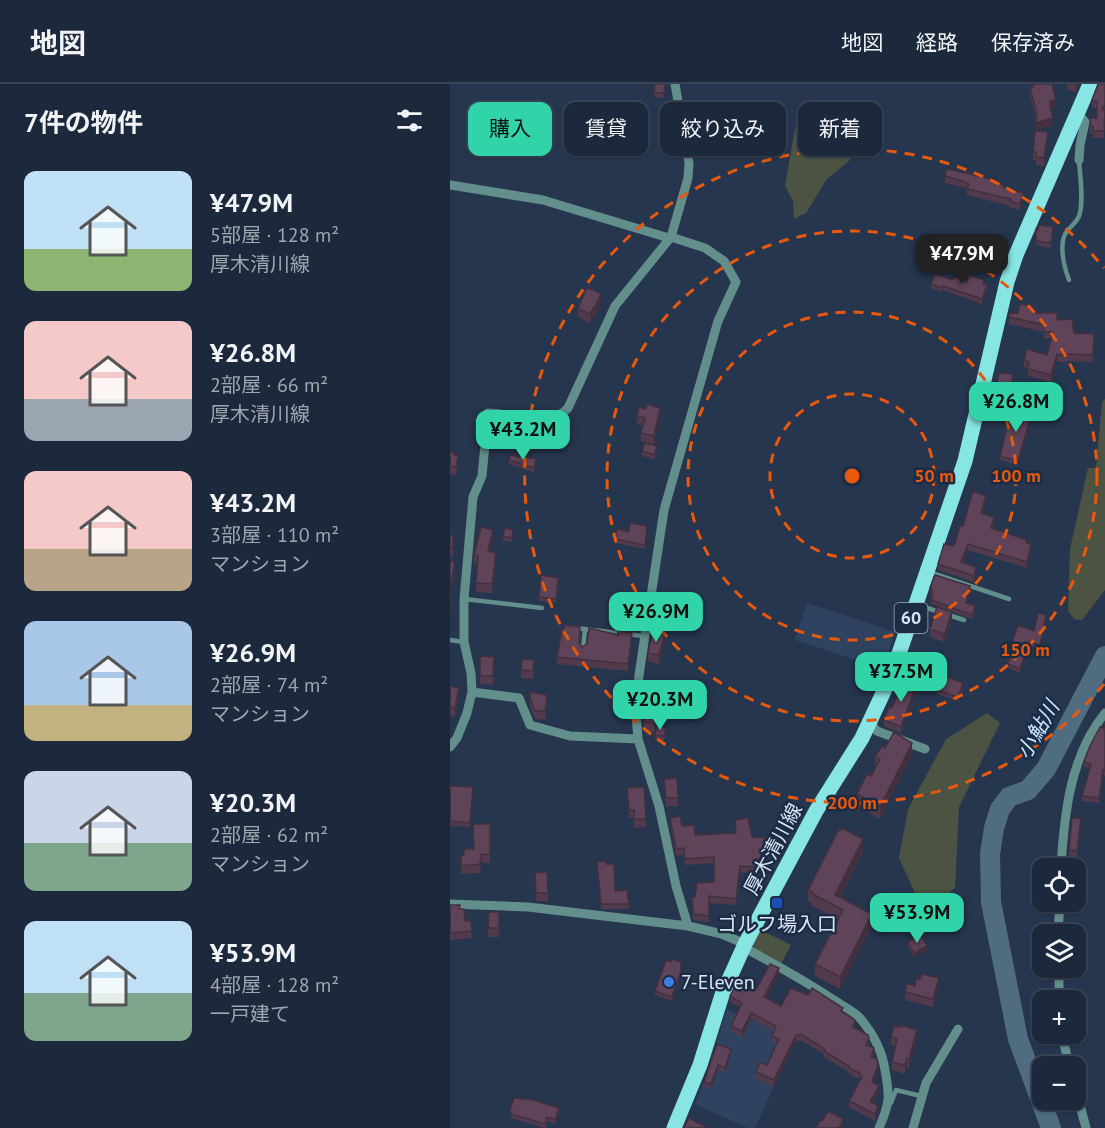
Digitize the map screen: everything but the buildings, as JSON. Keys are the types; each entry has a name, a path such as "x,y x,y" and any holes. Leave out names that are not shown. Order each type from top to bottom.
{"main road":[{"name":"厚木清川線","path":"674,1128 700,1065 722,995 745,944 816,811 870,723 892,674 965,461 1007,282 1016,255 1090,84"}],"street":[{"path":"450,747 460,730 472,692 471,673 464,642 464,599 472,497 482,476 488,413 545,417 563,413 568,408 615,306 670,237 686,186 689,163 675,84"},
{"path":"1078,113 1085,122 1081,157"},
{"path":"450,185 543,200 705,248 724,261 736,282 718,321 664,510 638,685 636,715 638,739 659,806 676,886 688,926"},
{"path":"472,692 519,698 530,725 570,736 638,739"},
{"path":"1062,858 1075,770 1085,743 1105,713"},
{"path":"870,723 877,731 925,749"},
{"path":"450,904 528,906 688,926 722,934 745,944 749,950 814,987 857,1015 870,1031 880,1049 887,1080 888,1107 879,1128"},
{"path":"914,1128 926,1083 958,1029"},
{"path":"1081,1110 1086,1128"}],"lane":[{"path":"1069,280 1064,268 1063,239 1066,231 1079,218 1081,157"},
{"path":"927,571 1008,599"},
{"path":"464,599 542,608"},
{"path":"916,604 964,620"},
{"path":"575,628 644,636"},
{"path":"583,650 585,629"},
{"path":"450,640 464,642"},
{"path":"888,1107 896,1090 921,1096"}],"shaded area":[{"path":"807,603 895,632 883,669 795,640"},
{"path":"727,1009 795,1040 755,1128 748,1128 695,1104"}],"green space":[{"path":"798,112 798,156 851,156 850,160 827,179 806,213 794,219 793,201 785,186"},
{"path":"1105,399 1105,590 1082,620 1074,619 1068,611 1070,549 1088,468 1096,468 1102,402"},
{"path":"987,713 1000,723 959,807 955,888 933,906 915,893 899,858 908,809 946,739"},
{"path":"761,930 791,945 781,964 755,950 753,945"}],"waterway":[{"name":"小鮎川","path":"1051,1128 1018,1039 991,902 990,854 1000,809 1009,797 1028,790 1046,769 1105,656"}],"place":[{"name":"ゴルフ場入口","path":"777,903"},
{"name":"7-Eleven","path":"669,982"}]}
